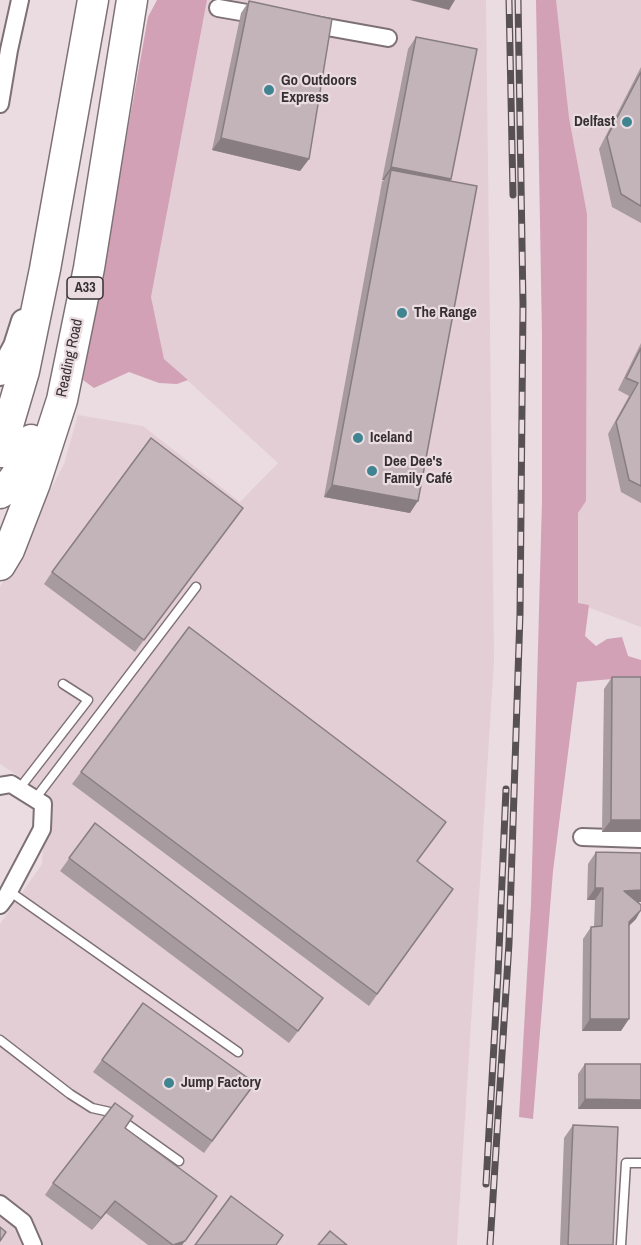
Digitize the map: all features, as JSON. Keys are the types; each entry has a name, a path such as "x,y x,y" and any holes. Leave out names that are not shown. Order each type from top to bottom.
{"highway":[{"path":"0,452 24,371 45,269 93,0"},
{"name":"Reading Road","path":"3,546 35,483 62,400 88,268 132,0"},
{"name":"A33","path":"0,493 16,476 50,383 93,174 107,155"}],"street":[{"path":"0,104 4,49 20,0"},
{"path":"218,8 388,38"},
{"path":"0,374 15,346 29,305 45,269"},
{"path":"0,786 11,784 43,804 42,829 5,898"},
{"path":"582,837 641,839"},
{"path":"0,1204 23,1222 29,1242"}],"lane":[{"path":"35,799 196,587"},
{"path":"19,789 88,700 63,684"},
{"path":"5,898 238,1052"},
{"path":"0,1040 77,1099 92,1108 110,1112 179,1161"},
{"path":"621,1245 626,1163 641,1163"}],"shaded area":[{"path":"157,0 207,0 151,297 164,359 188,380 177,384 159,383 129,372 94,388 83,380 148,17"},
{"path":"207,0 486,0 494,660 457,1245 0,1245 0,924 42,864 46,794 0,764 0,587 64,464 78,415 143,426 240,502 278,463 164,359 151,297"},
{"path":"536,0 556,0 569,118 587,214 586,501 578,513 578,603 589,605 585,636 596,646 607,639 622,637 628,656 641,660 641,685 612,679 577,682 553,871 533,1119 519,1117 531,904 542,501 542,335"},
{"path":"556,0 641,0 641,627 558,596"}],"building":[{"name":"Go Outdoors Express","path":"249,1 332,19 309,159 221,138"},
{"name":"Go Outdoors Express","path":"416,37 477,49 451,179 391,167"},
{"name":"Delfast","path":"641,72 641,206 621,194 607,137"},
{"name":"The Range","path":"391,170 477,186 418,501 332,485"},
{"path":"641,348 641,486 629,480 616,422 638,383 626,378"},
{"path":"151,438 243,508 144,640 52,572"},
{"path":"189,627 446,822 417,861 453,889 377,994 81,772"},
{"path":"612,677 641,677 641,820 611,820"},
{"path":"95,823 323,998 298,1031 69,858"},
{"path":"596,852 641,853 641,890 624,891 641,905 641,910 629,922 629,1019 590,1019 591,927 602,926 603,888 595,888"},
{"path":"143,1003 255,1083 212,1141 102,1060"},
{"path":"585,1064 641,1064 641,1100 585,1099"},
{"path":"115,1103 133,1116 125,1128 217,1196 185,1241 173,1245 115,1201 101,1218 53,1183"},
{"path":"573,1125 618,1127 613,1245 568,1245"},
{"path":"231,1196 283,1235 276,1245 195,1245"},
{"path":"0,1227 6,1232 0,1241"},
{"path":"330,1231 347,1245 318,1245"}],"railway":[{"path":"509,0 513,195"},
{"path":"490,1245 509,943 520,614 523,304 518,0"},
{"path":"486,1184 506,789"}],"place":[{"name":"Go Outdoors Express","path":"269,90"},
{"name":"Delfast","path":"627,122"},
{"name":"The Range","path":"402,313"},
{"name":"Iceland","path":"358,438"},
{"name":"Dee Dee's Family Café","path":"372,471"},
{"name":"Jump Factory","path":"169,1083"}]}
